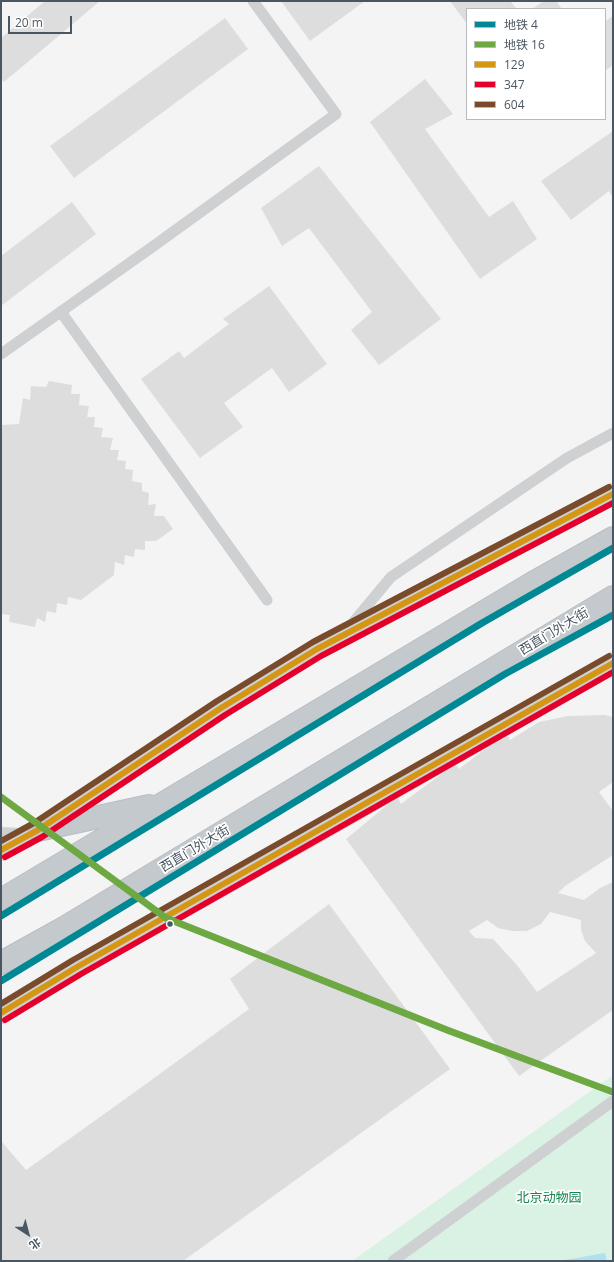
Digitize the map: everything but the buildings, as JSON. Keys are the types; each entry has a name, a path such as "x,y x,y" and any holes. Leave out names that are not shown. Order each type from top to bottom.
{"highway":[{"path":"531,584 613,527"},
{"path":"1,900 168,802 531,584 613,538"},
{"name":"西直门外大街","path":"1,963 64,928 613,596"},
{"path":"552,633 613,611"},
{"path":"20,836 168,802"}],"street":[{"path":"1,850 20,836 221,708 344,634 613,494"},
{"path":"1,1013 77,967 613,663"}],"lane":[{"path":"1,354 336,114 253,1"},
{"path":"61,312 267,600"},
{"path":"344,634 391,577 568,458 613,433"},
{"path":"393,1261 613,1101"}],"green space":[{"name":"北京动物园","path":"613,1075 613,1261 352,1261"}],"water":[{"path":"605,1253 607,1261 559,1261"}],"metro line":[{"name":"4","path":"1,916 482,623 613,548"},
{"name":"4","path":"1,981 505,674 613,615"},
{"name":"16","path":"1,797 166,918 447,1030 613,1092"}],"transit line":[{"name":"604","path":"1,841 34,823 217,701 313,642 609,487"},
{"name":"129","path":"1,850 38,830 221,708 317,649 613,494"},
{"name":"347","path":"5,857 42,837 225,715 321,656 613,503"},
{"name":"604","path":"1,1004 73,960 609,656"},
{"name":"129","path":"1,1013 77,967 613,663"},
{"name":"347","path":"5,1020 81,974 613,672"}]}
